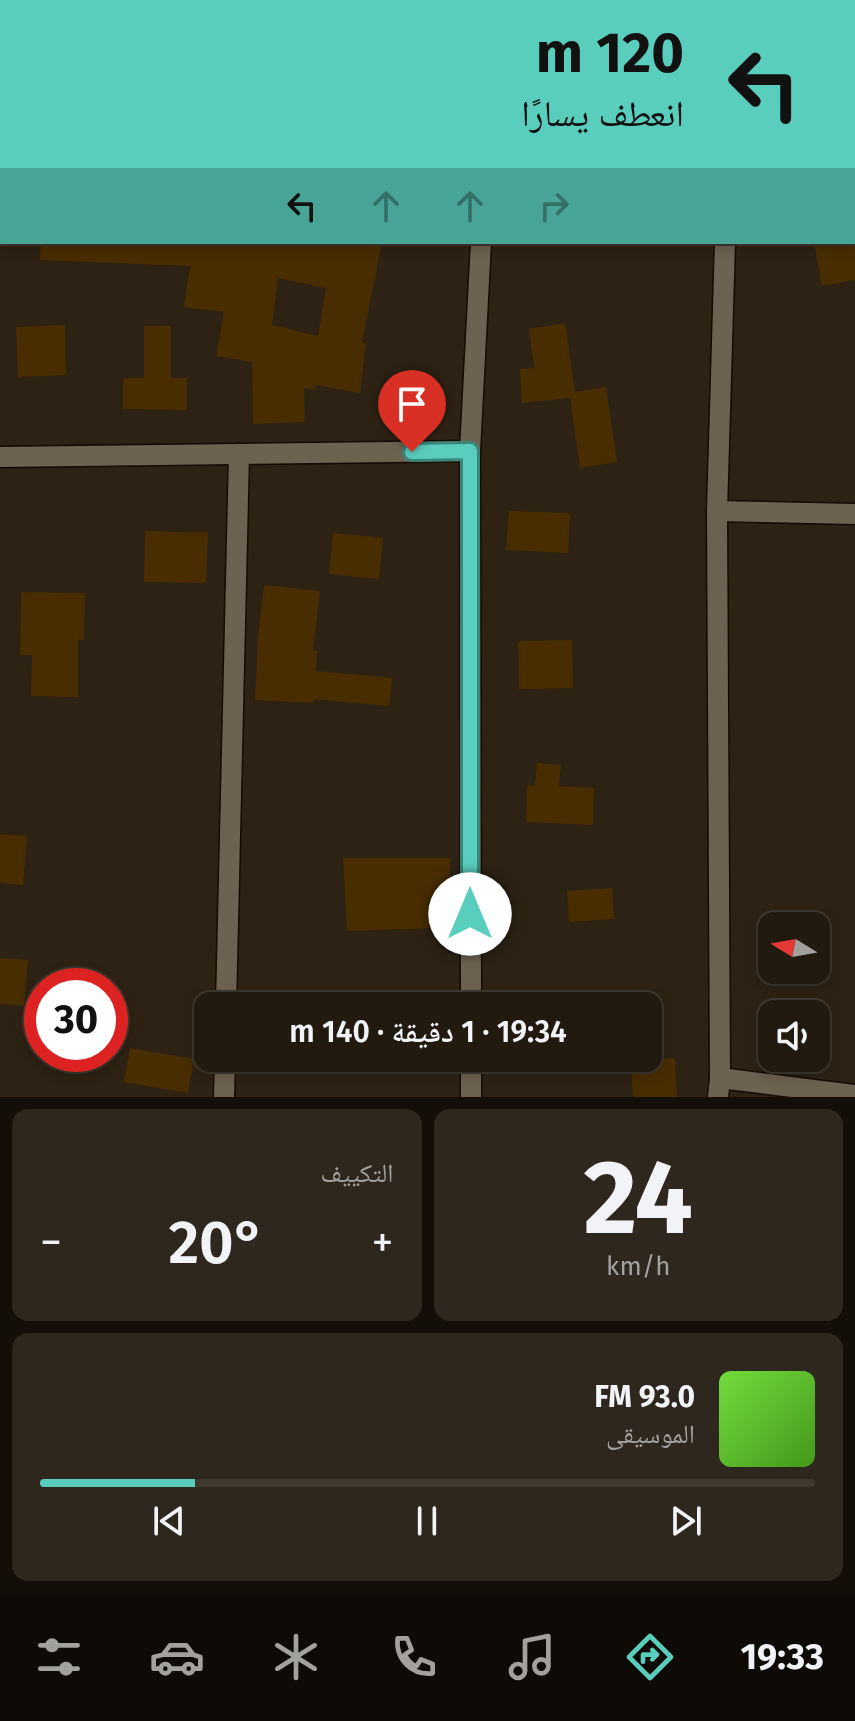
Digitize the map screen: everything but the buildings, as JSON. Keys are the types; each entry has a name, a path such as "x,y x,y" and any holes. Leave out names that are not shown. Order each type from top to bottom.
{"street":[{"path":"471,992 470,451 481,244"},
{"path":"725,244 717,511 719,1088 855,1095"},
{"path":"0,457 470,451"},
{"path":"226,992 239,454"},
{"path":"717,511 855,514"},
{"path":"224,1097 225,1072"},
{"path":"471,1072 471,1097"}],"route":[{"path":"412,452 470,451 470,914"}]}
